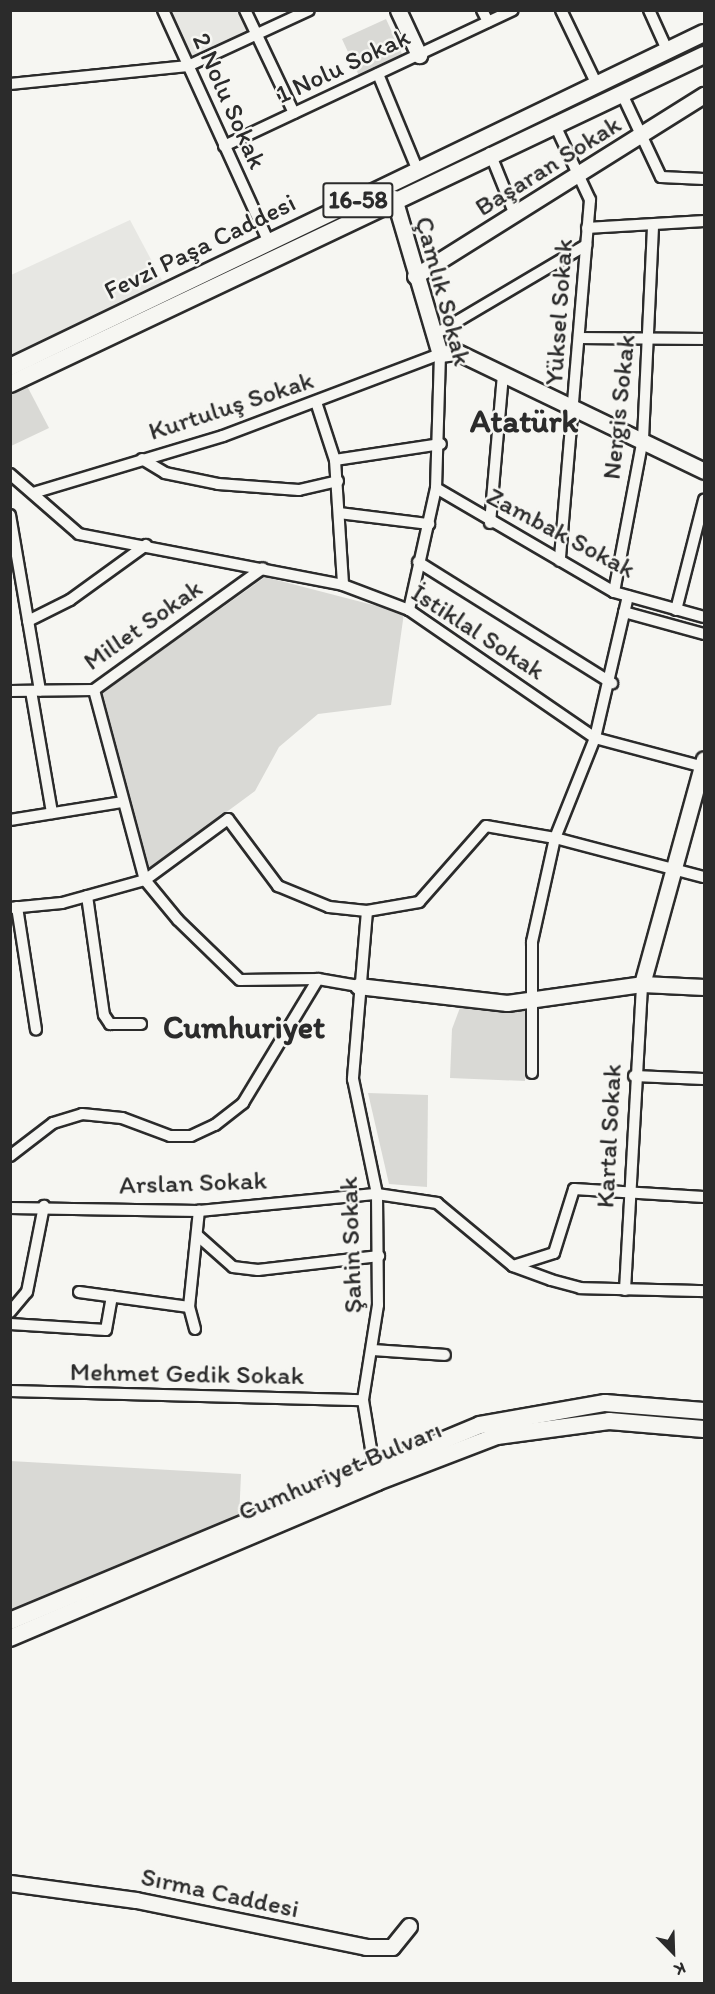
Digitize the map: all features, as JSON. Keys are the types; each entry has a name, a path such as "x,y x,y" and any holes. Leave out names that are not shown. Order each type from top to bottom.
{"main road":[{"name":"Fevzi Paşa Caddesi","path":"10,367 598,87 705,33"},
{"name":"Fevzi Paşa Caddesi","path":"10,384 393,198 705,55"},
{"name":"Cumhuriyet Bulvarı","path":"10,1621 374,1467 521,1414 605,1403 702,1409"},
{"name":"Cumhuriyet Bulvarı","path":"10,1638 377,1482 497,1436 599,1422 705,1429"}],"street":[{"name":"2 Nolu Sokak","path":"163,10 269,243"},
{"path":"245,10 294,113"},
{"path":"10,84 188,66 309,10"},
{"path":"398,10 419,55"},
{"path":"482,10 488,22"},
{"name":"1 Nolu Sokak","path":"224,146 513,10"},
{"path":"561,10 598,87"},
{"path":"649,10 668,52"},
{"path":"378,74 418,171"},
{"path":"621,92 661,177 705,179"},
{"name":"Başaran Sokak","path":"415,276 579,176 705,95"},
{"name":"Yüksel Sokak","path":"554,123 590,200 582,338 560,561"},
{"path":"490,153 514,215"},
{"name":"Çamlık Sokak","path":"393,198 440,354 441,444 436,488 409,610"},
{"path":"587,228 705,221"},
{"name":"Nergis Sokak","path":"614,592 643,439 650,338 653,225"},
{"path":"434,335 586,244"},
{"path":"582,338 705,339"},
{"path":"440,354 458,352 643,439 705,471"},
{"name":"Kurtuluş Sokak","path":"33,493 316,402 440,354"},
{"path":"490,523 503,375"},
{"path":"316,402 335,460 343,585"},
{"path":"335,460 441,444"},
{"path":"142,459 165,473 218,484 299,490 338,481"},
{"name":"İstiklal Sokak","path":"10,474 79,534 146,545 343,585 409,610 595,738 704,764"},
{"name":"Zambak Sokak","path":"436,488 490,523 614,592 705,617"},
{"path":"676,610 705,500"},
{"path":"339,513 429,524"},
{"path":"10,515 28,621 52,813"},
{"path":"28,621 70,600 146,545"},
{"path":"418,562 612,683"},
{"name":"Millet Sokak","path":"10,691 94,690 263,568"},
{"path":"532,1073 535,1001 532,942 555,838 595,738 612,683 628,596"},
{"name":"Zambak Sokak","path":"624,612 705,634"},
{"path":"94,690 122,802 145,880 240,980 318,979 358,986 535,1001 642,984 705,987"},
{"path":"642,984 704,764"},
{"path":"10,820 122,802"},
{"path":"36,1030 14,907 87,896 145,880 228,819 278,886 329,907 367,910 419,902 486,826 555,838 705,877"},
{"path":"87,896 104,1015 110,1024 141,1024"},
{"name":"Şahin Sokak","path":"367,910 358,986 352,1079 377,1194 379,1256 374,1350 363,1400 374,1467"},
{"path":"10,1156 53,1123 82,1114 122,1118 170,1136 191,1136 215,1125 243,1103 318,979"},
{"name":"Kartal Sokak","path":"625,1290 627,1194 642,984"},
{"path":"634,1076 705,1079"},
{"path":"513,1266 554,1253 574,1189 705,1197"},
{"name":"Arslan Sokak","path":"10,1208 44,1206 199,1211 377,1194 437,1203 513,1266"},
{"path":"10,1312 27,1293 44,1206"},
{"path":"195,1329 189,1307 199,1211"},
{"path":"197,1235 233,1267 258,1270 379,1256"},
{"path":"513,1266 580,1288 705,1290"},
{"path":"79,1292 189,1307"},
{"path":"10,1324 106,1330 112,1296"},
{"path":"374,1350 445,1355"},
{"name":"Mehmet Gedik Sokak","path":"10,1391 363,1400"},
{"name":"Sırma Caddesi","path":"10,1883 136,1900 366,1947 392,1947 409,1926"}],"shaded area":[{"path":"167,11 242,11 252,33 189,61"},
{"path":"386,19 404,58 360,78 342,39"},
{"path":"130,220 163,282 11,355 11,275"},
{"path":"26,384 49,428 11,446 11,392"},
{"path":"265,577 404,613 391,705 318,714 279,747 255,791 148,870 101,694"},
{"path":"461,1005 528,1008 525,1081 450,1078 452,1029"},
{"path":"368,1093 428,1095 427,1187 389,1184"},
{"path":"10,1461 241,1474 239,1519 11,1613"}],"district":[{"name":"Atatürk","path":"524,421"},
{"name":"Cumhuriyet","path":"244,1027"}]}
